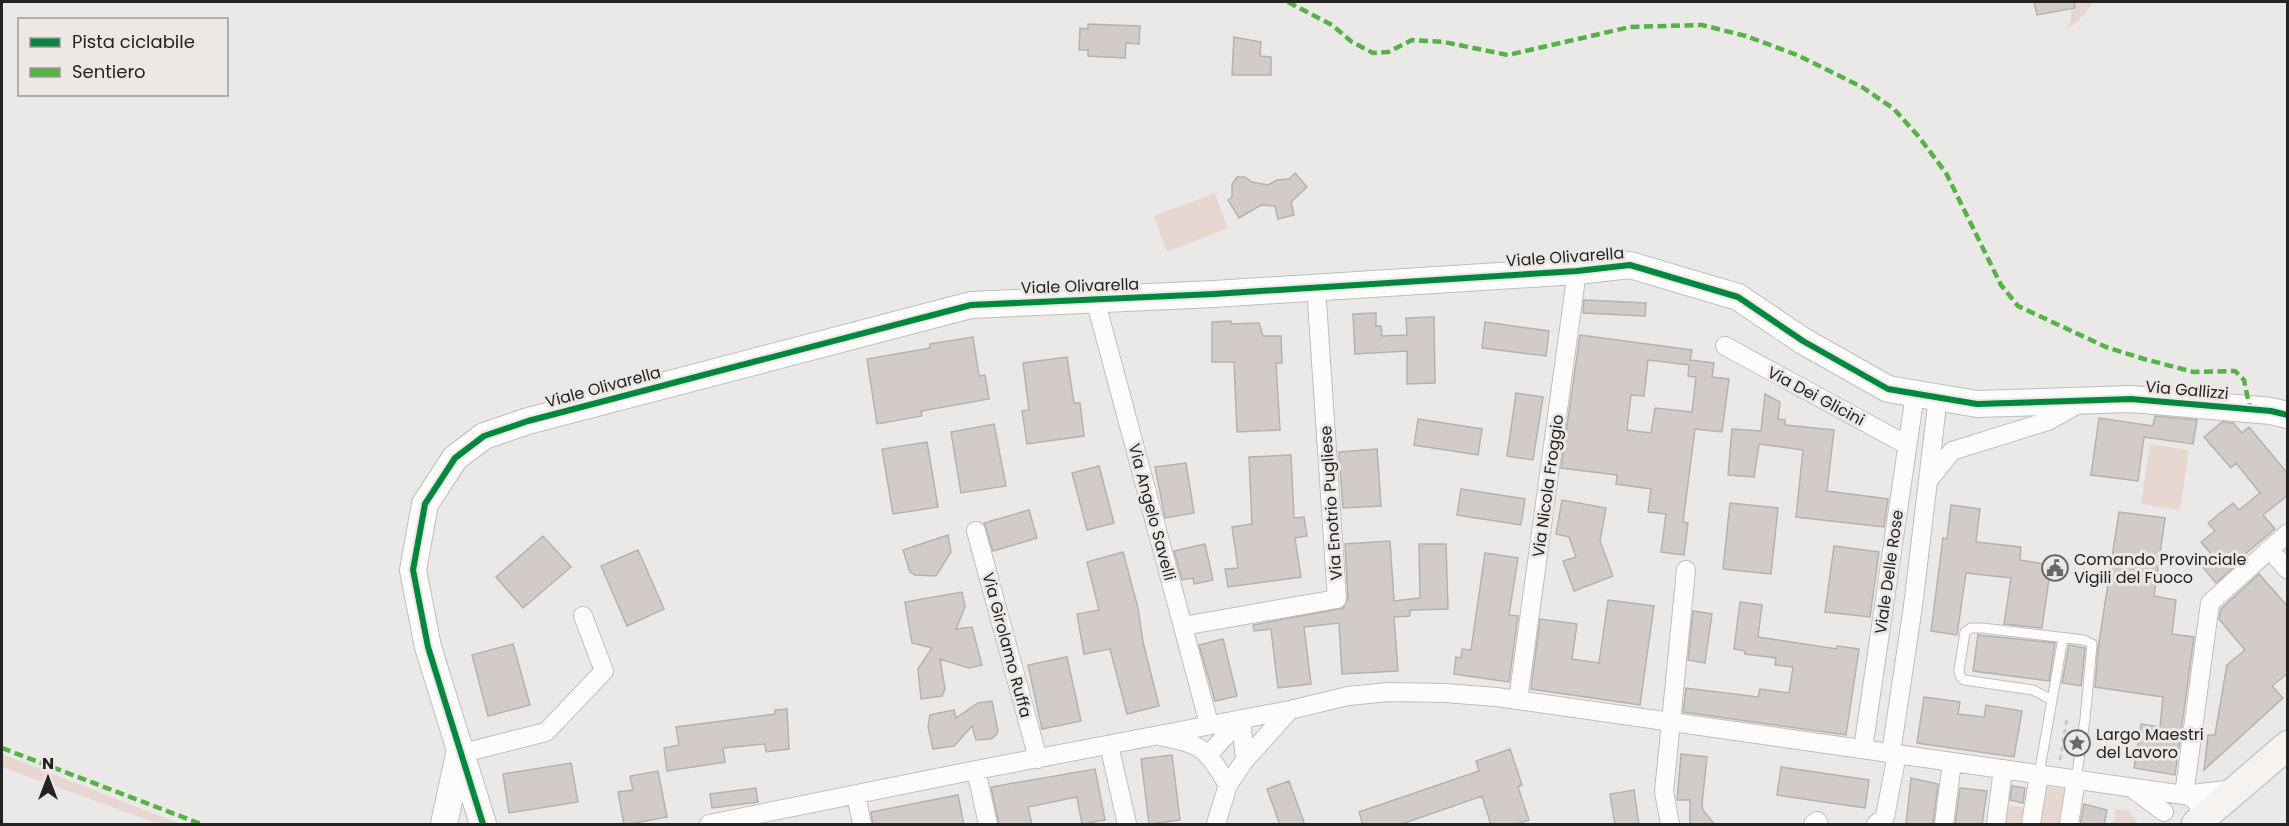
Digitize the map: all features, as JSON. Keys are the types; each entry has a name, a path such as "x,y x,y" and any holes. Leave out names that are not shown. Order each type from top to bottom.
{"main road":[{"path":"2196,825 2288,745"}],"street":[{"name":"Viale Olivarella","path":"483,825 459,754 428,647 413,570 425,504 455,458 484,436 528,421 635,392 971,304 1316,287 1577,271 1630,265 1738,297 1803,341 1888,389 1977,404 2084,400"},
{"name":"Via Nicola Froggio","path":"1518,700 1577,271"},
{"name":"Via Enotrio Pugliese","path":"1183,626 1338,599 1316,287"},
{"name":"Via Angelo Savelli","path":"1095,299 1209,724"},
{"name":"Via Dei Glicini","path":"1725,346 1907,445"},
{"name":"Viale Delle Rose","path":"1863,749 1907,445 1926,395"},
{"name":"Viale Delle Rose","path":"1876,825 1885,817 1928,481 1926,395"},
{"name":"Via Gallizzi","path":"2084,400 2131,399 2271,411 2288,415"},
{"path":"1928,481 1952,452 2048,422 2084,400"},
{"name":"Via Girolamo Ruffa","path":"976,531 1038,759"},
{"path":"2181,795 2210,603 2288,533"},
{"path":"2269,549 2288,570"},
{"path":"1670,825 1664,792 1669,722 1686,570"},
{"path":"459,754 546,732 604,671 583,616"},
{"path":"709,825 976,770 1290,710 1348,696 1389,692 1445,693 1518,700 2181,795 2194,799 2200,809 2196,825"},
{"path":"1216,825 1228,785 1245,760 1290,710"},
{"path":"1208,755 1241,719"},
{"path":"1241,719 1245,760"},
{"path":"1153,735 1189,741 1208,755 1228,785"},
{"path":"1109,744 1127,825"},
{"name":"Viale Olivarella","path":"444,825 459,754"},
{"path":"1944,825 1952,762"},
{"path":"1996,825 2003,769"},
{"path":"976,770 988,825"},
{"path":"2031,825 2039,774"},
{"path":"2069,825 2076,780"},
{"path":"2132,788 2166,821"},
{"path":"2166,821 2168,801 2181,795 2236,789"},
{"path":"856,795 862,825"}],"lane":[{"path":"2052,700 2033,690 1964,680 1959,670 1965,632 1971,628 2084,640 2092,644 2085,719 2076,780"},
{"path":"2039,774 2063,638"}],"path":[{"path":"2057,777 2067,717"}],"shaded area":[{"path":"2071,2 2094,2 2066,31 2071,21"},
{"path":"1215,193 1228,228 1167,252 1154,216"},
{"path":"2150,444 2189,450 2180,510 2141,504"},
{"path":"2,754 180,824 159,824 2,767"},
{"path":"2037,785 2074,791 2069,824 1996,824 1999,804 2033,809"},
{"path":"2116,809 2129,811 2138,824 2113,824"}],"building":[{"path":"2034,2 2074,2 2075,8 2037,15"},
{"path":"1088,24 1140,26 1139,44 1126,43 1125,58 1088,56 1088,50 1079,50 1080,28 1088,29"},
{"path":"1234,37 1261,42 1260,56 1271,57 1271,75 1232,75"},
{"path":"1295,173 1307,187 1291,202 1294,215 1278,219 1275,206 1261,205 1239,218 1228,200 1232,197 1232,184 1237,177 1245,177 1252,182 1268,185 1277,180 1289,179"},
{"path":"1584,300 1646,303 1645,316 1583,313"},
{"path":"1376,313 1376,326 1381,326 1382,336 1407,335 1406,318 1434,317 1435,383 1407,384 1407,351 1355,354 1353,314"},
{"path":"1231,321 1231,324 1259,323 1263,336 1281,336 1282,363 1276,363 1280,430 1237,432 1234,362 1212,362 1212,322"},
{"path":"1485,322 1549,331 1546,356 1482,348"},
{"path":"1580,335 1692,350 1690,360 1714,363 1712,377 1729,379 1722,432 1695,429 1683,522 1688,523 1684,555 1661,552 1666,514 1648,512 1651,489 1616,484 1617,475 1561,468","holes":["1648,360 1689,365 1688,376 1696,377 1692,412 1655,408 1651,433 1627,430 1631,395 1644,396"]},
{"path":"973,337 979,376 985,375 989,399 921,411 922,416 877,424 867,359 930,348 930,344"},
{"path":"1067,357 1074,403 1080,403 1084,436 1027,444 1022,411 1029,410 1023,363"},
{"path":"1516,393 1543,397 1533,460 1507,456"},
{"path":"1765,394 1780,402 1778,419 1785,420 1785,425 1834,430 1827,491 1888,499 1884,527 1796,517 1803,450 1759,444 1754,477 1728,475 1732,429 1761,431"},
{"path":"2155,416 2197,420 2193,444 2144,437 2138,481 2091,475 2099,418 2153,426"},
{"path":"1418,419 1482,429 1478,455 1414,445"},
{"path":"2222,422 2233,423 2242,433 2249,427 2288,474 2288,495 2263,515 2275,529 2216,583 2201,565 2213,556 2201,542 2215,531 2208,523 2233,503 2239,510 2260,493 2236,463 2231,468 2204,437"},
{"path":"994,424 1006,486 961,493 951,432"},
{"path":"927,442 938,507 893,514 882,449"},
{"path":"1377,449 1381,506 1343,508 1339,452"},
{"path":"1291,455 1294,518 1304,517 1307,536 1295,538 1301,577 1228,587 1225,569 1238,568 1232,527 1252,524 1249,457"},
{"path":"1186,463 1194,513 1165,518 1155,467"},
{"path":"1099,466 1114,523 1087,530 1072,473"},
{"path":"1461,489 1525,499 1521,525 1457,515"},
{"path":"1562,500 1606,508 1600,541 1613,576 1574,591 1563,561 1576,557 1569,537 1556,534"},
{"path":"1730,503 1778,508 1771,574 1723,569"},
{"path":"1951,505 1980,509 1976,542 2021,547 2020,560 2051,565 2042,628 2004,624 2011,578 1966,573 1957,635 1931,631 1943,538 1947,539"},
{"path":"1029,510 1037,538 993,551 984,523"},
{"path":"2119,512 2165,518 2154,596 2176,600 2172,634 2194,637 2175,775 2134,768 2141,724 2160,727 2163,697 2095,687 2098,649"},
{"path":"948,535 951,552 936,576 915,575 910,572 903,550"},
{"path":"543,536 571,567 523,608 496,577"},
{"path":"1390,541 1394,601 1420,598 1419,544 1446,544 1448,609 1410,610 1410,616 1394,617 1398,671 1342,674 1339,623 1304,627 1311,684 1278,688 1271,629 1254,631 1253,625 1343,608 1348,598 1345,544"},
{"path":"1205,544 1213,580 1194,584 1193,578 1182,580 1174,551"},
{"path":"1834,546 1879,552 1870,617 1825,612"},
{"path":"638,550 664,609 627,626 601,566"},
{"path":"1123,552 1138,608 1143,642 1159,706 1127,714 1110,649 1084,654 1077,614 1099,610 1087,562"},
{"path":"1485,553 1518,558 1509,615 1518,616 1509,682 1454,674 1456,657 1461,658 1462,649 1471,650"},
{"path":"2259,574 2288,607 2288,673 2272,686 2283,698 2204,770 2208,735 2215,735 2227,665 2245,650 2219,619 2221,609"},
{"path":"962,592 965,607 956,629 972,627 982,665 969,668 940,659 945,689 942,696 921,699 918,669 932,648 912,643 905,602"},
{"path":"1608,600 1654,606 1640,705 1531,689 1540,619 1577,624 1572,659 1599,663"},
{"path":"1740,602 1762,605 1758,637 1837,649 1837,646 1859,649 1846,735 1683,712 1686,688 1758,697 1760,689 1789,693 1793,667 1775,665 1776,658 1745,654 1745,651 1734,649"},
{"path":"1693,611 1712,614 1705,663 1688,660"},
{"path":"1978,635 2055,643 2049,681 1973,671"},
{"path":"1223,639 1237,696 1215,701 1199,645"},
{"path":"513,644 530,705 488,716 472,655"},
{"path":"2069,645 2085,648 2081,686 2062,683"},
{"path":"1067,657 1081,721 1042,729 1028,665"},
{"path":"1924,697 1960,702 1958,714 1984,717 1986,705 2022,711 2014,757 1917,743"},
{"path":"992,701 998,731 996,735 991,739 976,740 972,726 954,746 933,749 928,727 930,715 954,710 956,718 978,703"},
{"path":"787,709 789,749 766,752 765,744 723,748 725,762 667,771 664,748 679,745 676,727 775,714 775,710"},
{"path":"1510,749 1522,785 1518,787 1529,820 1515,825 1491,825 1482,796 1399,825 1363,825 1359,812 1479,771 1476,761"},
{"path":"1681,754 1707,757 1702,804 1703,810 1715,825 1690,825 1690,800 1677,800"},
{"path":"1172,755 1180,820 1149,824 1141,759"},
{"path":"571,763 578,802 509,813 503,774"},
{"path":"1781,767 1869,780 1865,808 1777,795"},
{"path":"1095,769 1105,820 1082,824 1077,797 1028,807 1032,825 999,825 991,787"},
{"path":"658,771 667,817 624,825 618,792 633,790 630,776"},
{"path":"1911,778 1938,784 1933,825 1906,825"},
{"path":"1289,781 1305,825 1280,825 1267,789"},
{"path":"2012,786 2025,788 2023,803 2010,800"},
{"path":"756,788 758,802 712,808 710,794"},
{"path":"1960,788 1987,791 1982,825 1955,825"},
{"path":"1634,790 1639,825 1615,825 1610,794"},
{"path":"958,795 964,825 873,825 871,812"},
{"path":"2084,804 2107,810 2104,825 2080,825"}],"marked path":[{"path":"1288,2 1332,25 1352,42 1373,53 1388,52 1412,40 1444,42 1508,55 1630,27 1702,25 1746,36 1797,55 1862,87 1894,109 1919,137 1946,173 2001,285 2018,306 2106,347 2144,359 2194,372 2235,371 2244,380 2250,409"},
{"path":"2,748 201,824"}],"cycle path":[{"path":"483,824 428,647 413,570 425,504 455,458 484,436 528,421 971,305 1214,294 1577,271 1630,265 1738,297 1803,341 1888,389 1977,404 2131,399 2271,411 2288,415"}],"place":[{"name":"Comando Provinciale Vigili del Fuoco","path":"2055,568"},
{"name":"Largo Maestri del Lavoro","path":"2077,743"}]}
